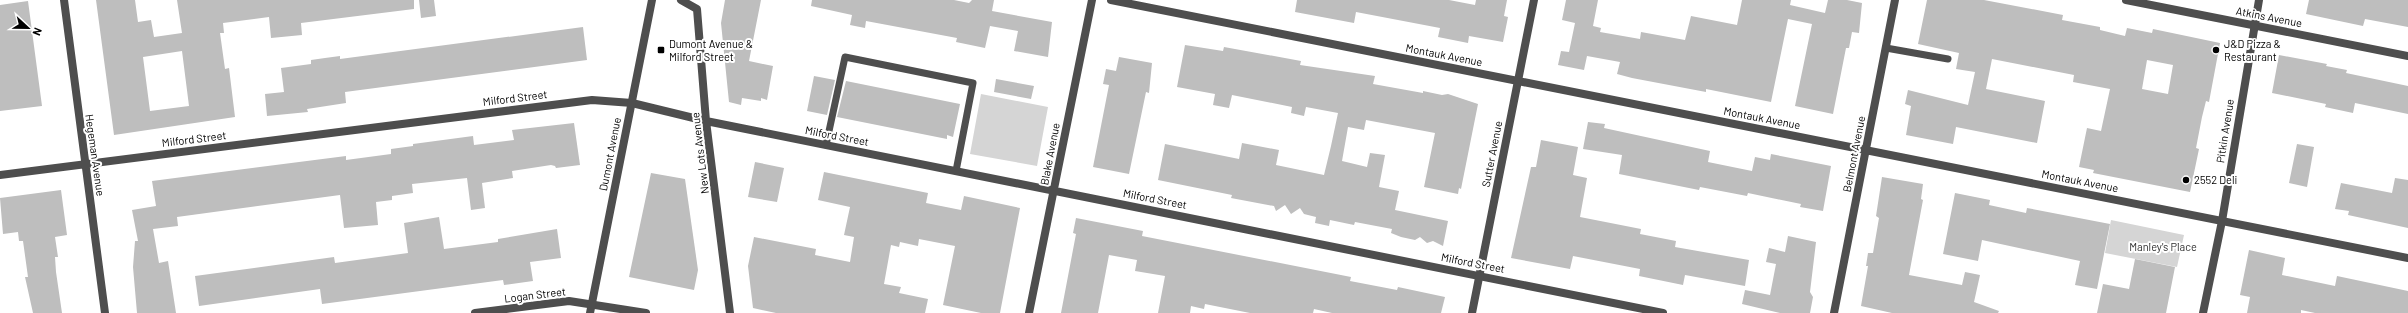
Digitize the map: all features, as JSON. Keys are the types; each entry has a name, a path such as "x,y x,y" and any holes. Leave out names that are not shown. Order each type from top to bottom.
{"street":[{"name":"Hegeman Avenue","path":"64,0 105,313"},
{"name":"Dumont Avenue","path":"590,313 652,0"},
{"name":"New Lots Avenue","path":"681,0 697,9 706,121 730,313"},
{"name":"Blake Avenue","path":"1029,313 1092,0"},
{"name":"Montauk Avenue","path":"1111,0 2408,258"},
{"name":"Sutter Avenue","path":"1472,313 1534,0"},
{"name":"Belmont Avenue","path":"1834,313 1895,0"},
{"name":"Atkins Avenue","path":"2126,0 2408,56"},
{"name":"Pitkin Avenue","path":"2203,313 2222,222 2259,0"},
{"name":"Milford Street","path":"0,175 592,100 632,103 706,121 1663,313"},
{"name":"Logan Street","path":"474,313 569,301 592,303 646,313"}],"lane":[{"path":"1886,48 1948,59"},
{"path":"826,145 845,56 973,83 956,171"}],"green space":[{"path":"981,94 1048,107 1037,166 970,154"},
{"name":"Manley's Place","path":"2111,220 2184,235 2177,267 2105,253"}],"building":[{"path":"96,0 135,0 138,22 151,20 154,37 182,33 177,0 414,0 414,9 301,23 302,35 271,38 269,17 223,23 224,33 220,33 225,69 229,68 235,117 114,135","holes":["182,51 189,106 150,111 143,57"]},
{"path":"419,0 434,0 436,16 421,18"},
{"path":"725,0 761,0 749,61 773,66 767,100 761,98 761,101 742,98 741,105 729,102 721,23"},
{"path":"812,0 954,0 969,3 972,0 994,0 992,11 1052,22 1048,57 1014,51 1018,31 990,26 985,48 956,42 957,38 866,21 865,28 850,25 852,15 811,6"},
{"path":"1297,0 1449,0 1475,5 1476,0 1507,0 1504,16 1508,17 1503,42 1469,36 1468,43 1438,37 1440,28 1356,12 1354,23 1295,12"},
{"path":"1566,0 1598,0 1593,26 1601,28 1600,32 1640,39 1641,32 1685,40 1691,16 1737,25 1742,0 1791,0 1790,5 1825,13 1828,0 1847,0 1862,3 1859,33 1852,32 1849,48 1846,48 1833,114 1795,106 1812,24 1788,19 1771,102 1706,89 1706,92 1632,78 1617,74 1620,62 1587,56 1584,70 1558,65 1561,51 1569,52 1575,23 1562,20"},
{"path":"1927,0 1984,0 2063,15 2062,20 2100,27 2100,30 2125,36 2127,28 2152,33 2153,29 2220,43 2209,102 2206,101 2202,117 2196,148 2199,149 2190,192 2093,173 2094,170 2079,167 2087,128 2101,131 2110,89 2073,82 2074,75 1992,59 1986,89 2045,101 2037,143 1956,127 1953,144 1906,135 1911,106 1905,104 1908,90 1968,105 1975,72 1956,69 1959,53 1918,44","holes":["2147,60 2173,65 2168,94 2142,89"]},
{"path":"2309,0 2408,0 2408,27 2365,19 2363,26 2306,14"},
{"path":"28,1 42,106 0,111 0,5"},
{"path":"583,27 587,60 345,92 346,103 307,109 308,112 267,116 265,94 284,92 281,68 311,64 311,60 325,58 340,56 340,59"},
{"path":"1185,45 1223,51 1224,47 1301,61 1300,65 1375,76 1373,84 1423,93 1423,91 1442,95 1448,94 1478,104 1461,189 1459,188 1458,194 1424,187 1435,133 1366,120 1364,130 1348,127 1342,161 1367,167 1370,153 1385,155 1379,187 1399,191 1395,210 1448,221 1443,246 1433,241 1427,243 1420,237 1415,240 1401,237 1391,233 1392,229 1355,222 1354,225 1330,220 1329,226 1315,223 1316,217 1304,214 1300,208 1291,214 1285,205 1276,211 1274,206 1231,198 1232,195 1158,180 1165,144 1239,159 1242,143 1279,150 1276,165 1324,175 1338,113 1306,107 1304,116 1291,113 1292,107 1232,95 1229,108 1213,105 1215,94 1177,87"},
{"path":"2279,55 2327,64 2326,66 2347,70 2346,73 2408,86 2408,114 2355,103 2353,113 2325,107 2326,104 2272,93"},
{"path":"1119,57 1152,63 1149,93 1146,92 1129,174 1093,167 1109,85 1103,84 1106,69 1116,71"},
{"path":"814,76 835,80 827,115 807,111"},
{"path":"996,79 1034,86 1031,99 994,92"},
{"path":"846,81 960,104 953,137 947,135 947,139 837,117"},
{"path":"1588,122 1605,124 1604,128 1710,151 1708,162 1752,171 1755,157 1770,160 1771,154 1831,166 1823,211 1800,207 1801,204 1748,193 1747,196 1700,187 1699,190 1619,174 1622,155 1583,149"},
{"path":"574,123 580,165 556,168 555,166 551,165 512,171 513,178 482,183 485,208 471,210 467,178 412,184 413,193 392,196 392,200 376,202 378,225 344,228 340,195 177,217 178,226 153,229 159,263 168,261 176,313 137,313 133,267 135,241 138,241 132,210 156,206 152,181 346,156 346,160 391,154 391,149 413,146 413,144 473,136 474,145 514,140 512,130"},
{"path":"1541,140 1578,147 1573,175 1587,178 1580,217 1641,229 1640,234 1676,241 1675,247 1749,260 1745,286 1685,275 1683,285 1639,276 1640,269 1573,256 1570,269 1511,258 1531,167 1536,167"},
{"path":"2297,144 2314,147 2307,187 2289,183"},
{"path":"755,162 784,168 777,202 748,197"},
{"path":"824,172 928,193 926,203 961,210 964,196 1020,208 1000,313 981,313 943,305 955,246 919,239 918,246 900,242 899,247 891,245 884,284 901,287 899,293 928,299 925,313 776,313 753,308 748,266 754,237 816,249 815,255 850,262 854,237 844,235 850,207 818,200"},
{"path":"651,173 685,179 698,270 694,290 629,277"},
{"path":"1882,177 1923,184 1921,199 1923,200 1909,275 1962,285 1965,272 1980,275 1974,302 1999,311 1998,313 1892,313 1861,306 1868,266 1866,266 1868,253 1873,253 1879,218 1876,216"},
{"path":"2395,178 2408,180 2408,228 2348,215 2349,211 2335,209 2341,183 2392,193"},
{"path":"61,190 67,235 55,237 58,257 55,257 62,313 33,313 25,277 28,277 23,241 19,241 18,232 3,234 0,198"},
{"path":"1955,193 1990,200 1989,205 2026,213 2027,208 2110,224 2097,289 2075,285 2080,261 1982,240 1978,261 1943,254"},
{"path":"439,217 444,249 498,242 498,239 557,229 561,258 530,262 533,281 504,285 503,280 322,304 320,289 199,306 195,276 334,257 335,263 408,253 404,223"},
{"path":"1076,218 1143,231 1142,236 1351,277 1350,281 1397,290 1398,287 1445,297 1441,313 1332,313 1314,309 1313,313 1250,313 1205,304 1204,309 1191,306 1190,313 1158,313 1165,276 1135,271 1137,260 1109,255 1098,313 1061,313 1076,234 1073,233"},
{"path":"1788,236 1816,242 1810,292 1813,297 1810,313 1780,313 1742,304 1745,290 1770,295 1776,264 1766,262 1769,248 1785,252"},
{"path":"2249,250 2285,258 2282,275 2335,286 2337,276 2408,291 2408,313 2315,313 2301,310 2301,313 2247,313 2250,297 2240,295"},
{"path":"2135,259 2175,267 2166,313 2097,313 2103,284 2129,289"}],"place":[{"name":"Dumont Avenue & Milford Street","path":"661,50"},
{"name":"J&D Pizza & Restaurant","path":"2216,50"},
{"name":"2552 Deli","path":"2186,180"}]}
